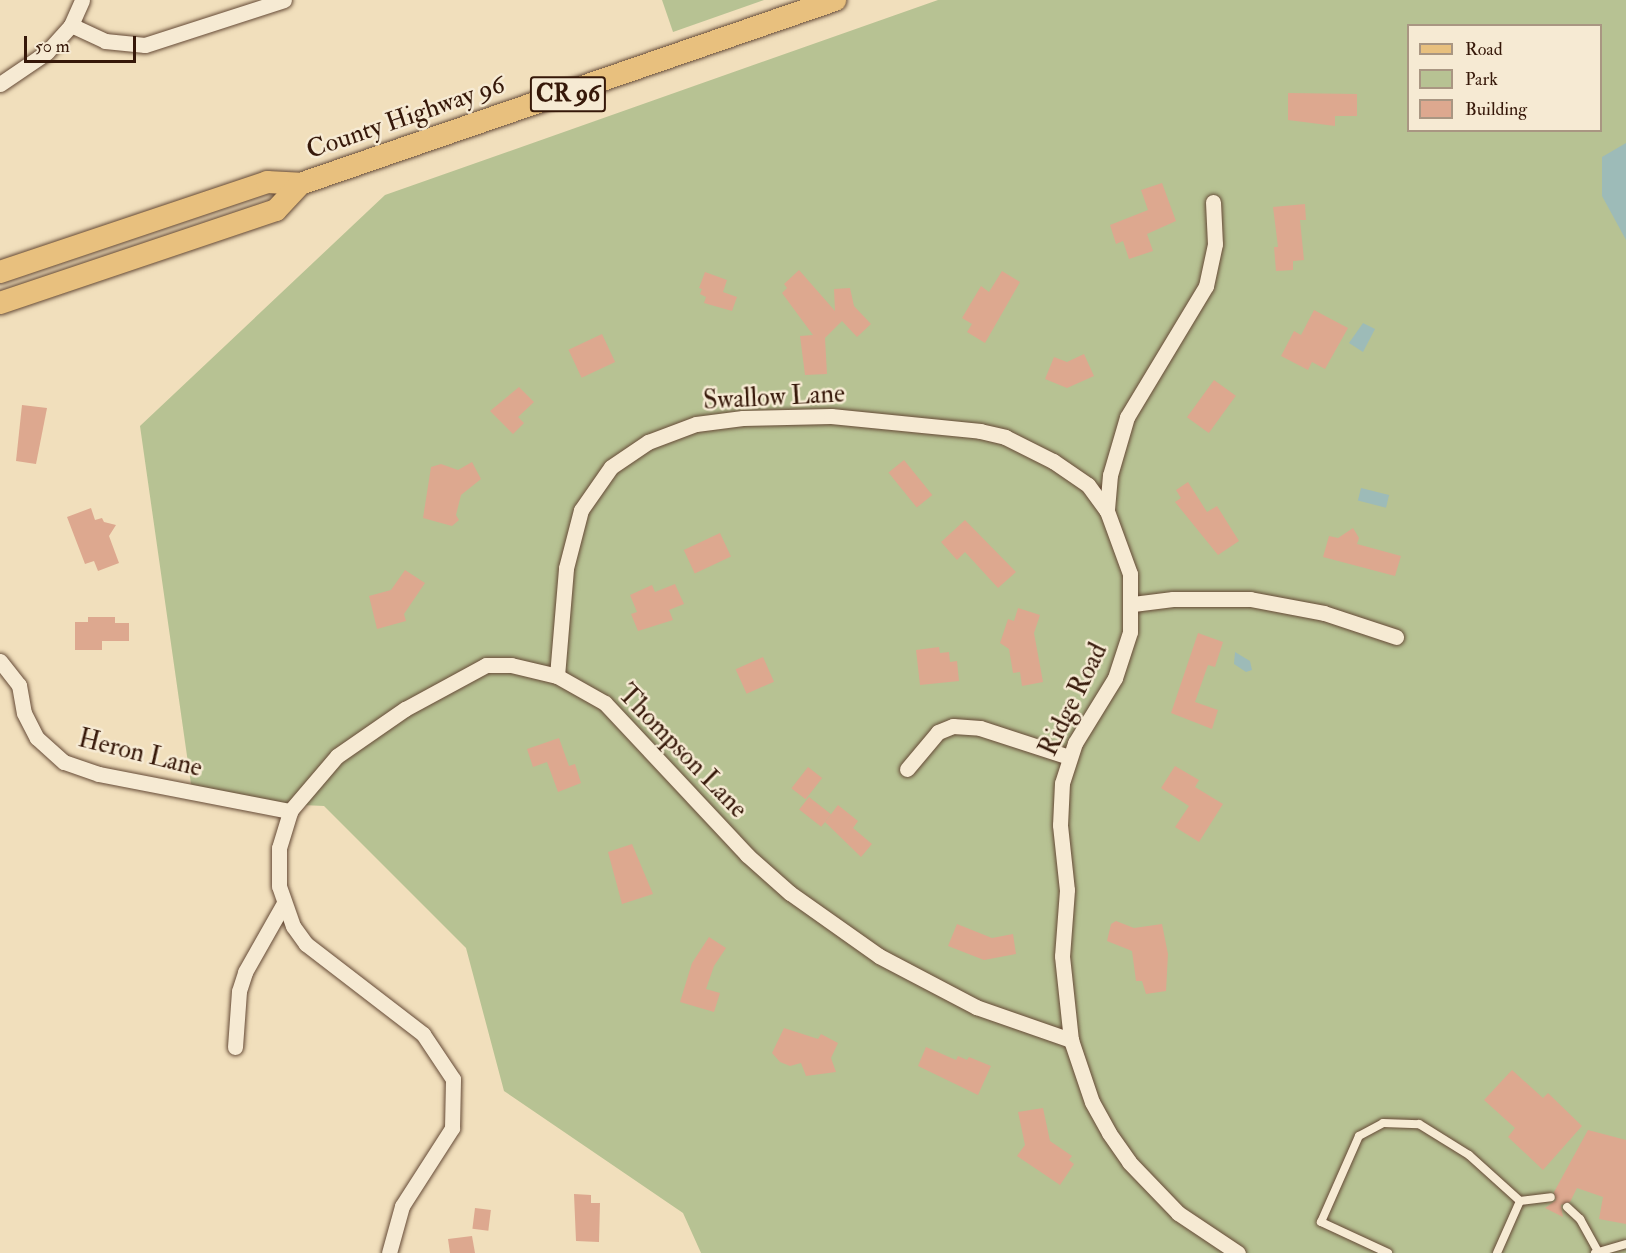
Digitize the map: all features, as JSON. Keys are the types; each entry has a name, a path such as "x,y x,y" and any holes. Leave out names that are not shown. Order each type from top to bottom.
{"main road":[{"name":"County Highway 96","path":"0,272 267,182 300,184 835,0"},
{"name":"County Highway 96","path":"0,303 276,210 300,184"}],"street":[{"path":"0,84 47,52 72,25 82,0"},
{"path":"72,25 105,41 146,45 284,0"},
{"name":"Ridge Road","path":"1213,202 1215,244 1206,286 1127,417 1110,475 1107,511 1125,553 1133,604 1125,656 1069,757 1059,807 1067,890 1063,994 1071,1040 1092,1101 1129,1162 1178,1213 1238,1253"},
{"name":"Swallow Lane","path":"557,676 566,568 581,510 611,468 648,442 696,424 743,418 831,416 980,431 1005,437 1053,460 1088,485 1107,511"},
{"path":"1133,604 1173,599 1250,599 1324,613 1396,637"},
{"name":"Heron Lane","path":"0,661 19,685 24,713 37,738 64,762 99,774 290,811"},
{"name":"Thompson Lane","path":"389,1253 402,1206 452,1128 453,1079 423,1034 306,944 284,903 277,867 290,811 337,756 466,673 486,665 511,665 557,676 582,687 611,708 747,855 836,927 940,990 1024,1026 1071,1040"},
{"path":"907,769 938,732 954,726 980,728 1069,757"},
{"path":"235,1047 239,991 245,972 284,903"}],"lane":[{"path":"1388,1253 1321,1221 1359,1136 1383,1123 1419,1124 1469,1155 1520,1201 1551,1197"},
{"path":"1497,1253 1520,1201"},
{"path":"1568,1207 1580,1219 1596,1252 1626,1244"}],"green space":[{"path":"662,0 764,0 673,32"},
{"path":"938,0 1626,0 1626,1253 701,1253 683,1213 504,1091 466,948 324,806 238,802 191,784 140,426 385,195"}],"water":[{"path":"1626,143 1626,240 1602,196 1602,157"},
{"path":"1363,323 1375,329 1363,352 1349,343"},
{"path":"1361,488 1389,495 1386,508 1358,501"},
{"path":"1235,652 1250,661 1252,670 1246,672 1234,664"}],"building":[{"path":"1288,93 1357,94 1357,116 1335,116 1335,126 1288,120"},
{"path":"1162,183 1176,221 1147,234 1153,251 1129,259 1123,241 1116,244 1110,225 1148,210 1141,190"},
{"path":"1305,204 1306,220 1300,220 1304,260 1293,261 1293,270 1276,271 1274,247 1278,247 1273,207"},
{"path":"799,270 835,311 834,289 850,288 854,306 871,324 857,337 842,321 825,338 827,374 805,375 800,336 813,335 782,293 787,288 784,284"},
{"path":"1002,271 1020,282 985,343 967,332 972,324 962,318 981,286 989,292"},
{"path":"705,272 727,280 723,292 737,297 732,311 704,303 706,297 700,294 702,289 699,288"},
{"path":"1314,310 1348,328 1325,369 1312,362 1308,370 1281,356 1294,331 1301,335"},
{"path":"602,334 615,362 582,378 568,350"},
{"path":"1084,354 1094,376 1067,388 1045,379 1054,357 1067,362"},
{"path":"1214,380 1236,396 1209,433 1187,417"},
{"path":"519,387 534,402 518,417 524,423 513,434 490,411"},
{"path":"22,405 47,408 36,464 16,461"},
{"path":"904,460 932,495 917,508 888,473"},
{"path":"472,462 481,479 461,495 456,515 459,520 452,526 423,518 431,467 441,464 458,470"},
{"path":"1188,482 1207,512 1217,506 1239,541 1218,555 1175,502 1181,498 1176,490"},
{"path":"91,508 95,520 102,518 104,522 116,525 109,536 119,563 98,571 94,561 85,564 67,517"},
{"path":"965,520 1016,572 998,588 965,552 957,560 941,542"},
{"path":"1353,528 1359,538 1357,544 1401,556 1395,576 1323,557 1329,536 1338,538"},
{"path":"720,533 731,557 695,573 684,550"},
{"path":"405,570 425,583 404,614 406,621 377,629 369,596 391,590"},
{"path":"675,584 684,604 669,610 673,620 638,631 631,614 637,612 630,595 652,585 655,592"},
{"path":"1018,608 1040,615 1034,633 1043,682 1022,686 1020,672 1013,673 1009,649 1000,643 1008,619 1014,621"},
{"path":"88,617 115,617 115,623 129,623 129,641 102,641 102,650 75,650 75,622 88,622"},
{"path":"1198,633 1223,642 1215,667 1208,665 1195,702 1218,710 1212,729 1171,713"},
{"path":"939,647 940,653 949,652 950,662 957,661 959,681 920,685 916,650"},
{"path":"763,657 774,682 747,694 736,669"},
{"path":"559,738 569,766 575,764 581,783 558,792 547,762 533,767 527,749"},
{"path":"1175,766 1199,780 1195,787 1223,804 1199,842 1175,827 1189,806 1161,788"},
{"path":"808,767 822,778 806,799 791,788"},
{"path":"809,797 831,814 821,827 799,810"},
{"path":"838,805 858,821 853,828 872,844 861,857 825,822"},
{"path":"632,844 653,894 622,904 608,852"},
{"path":"1116,921 1134,928 1162,924 1168,954 1166,991 1146,994 1142,981 1136,981 1132,951 1107,941 1111,924"},
{"path":"957,924 992,938 1013,934 1016,954 984,960 948,946"},
{"path":"709,937 726,948 714,966 706,989 720,993 714,1012 680,1002 692,963"},
{"path":"784,1028 818,1039 821,1034 838,1043 831,1058 836,1072 806,1076 801,1063 790,1066 780,1062 772,1053"},
{"path":"926,1047 956,1060 958,1056 967,1060 969,1057 991,1066 978,1095 918,1066"},
{"path":"1512,1070 1543,1098 1548,1093 1582,1126 1543,1170 1508,1137 1515,1128 1484,1100"},
{"path":"1043,1108 1050,1141 1072,1156 1069,1160 1074,1164 1060,1185 1017,1156 1025,1145 1018,1112"},
{"path":"1588,1130 1626,1140 1626,1224 1599,1219 1603,1197 1577,1188 1570,1202 1561,1205 1563,1217 1545,1208 1556,1200 1554,1192"},
{"path":"574,1194 591,1195 591,1203 600,1203 599,1242 576,1241"},
{"path":"475,1208 491,1210 488,1231 472,1229"},
{"path":"472,1236 475,1253 450,1253 448,1239"}]}
